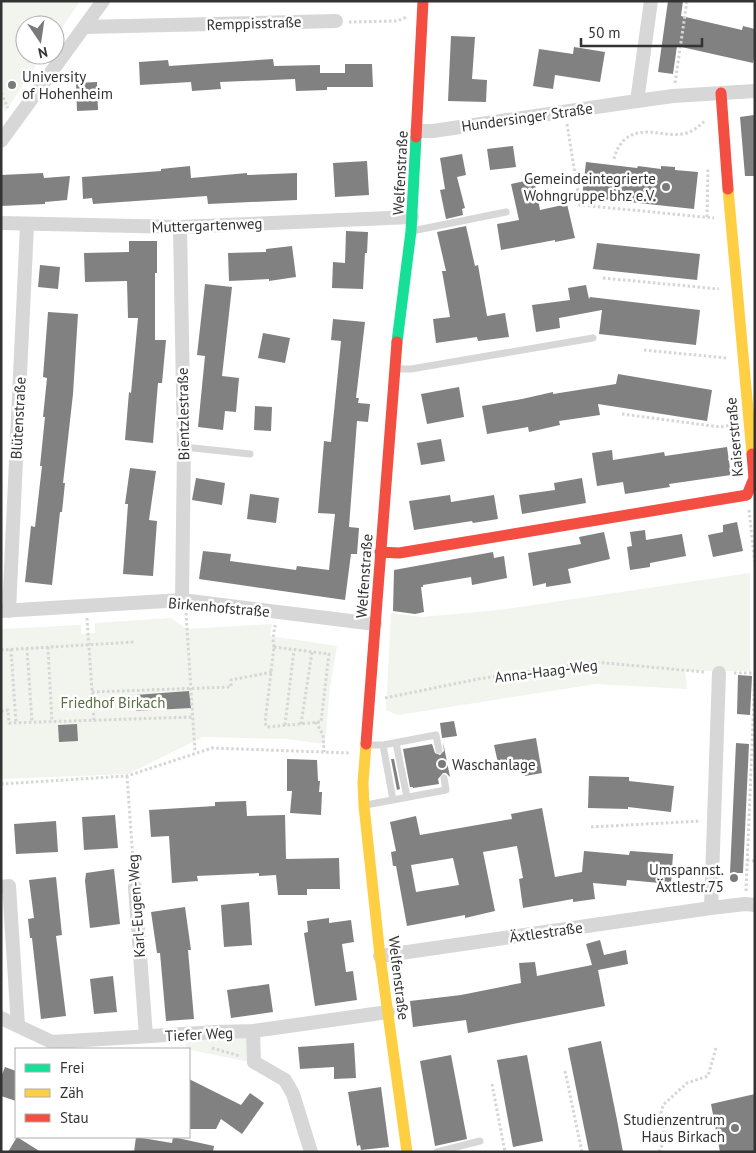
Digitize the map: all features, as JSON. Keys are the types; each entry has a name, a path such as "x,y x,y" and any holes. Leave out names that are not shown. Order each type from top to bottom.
{"street":[{"path":"1,141 103,1"},
{"path":"637,101 651,1"},
{"name":"Welfenstraße","path":"407,1152 380,956 363,782 394,368 412,224 422,6"},
{"name":"Remppisstraße","path":"84,28 336,21"},
{"name":"Hundersinger Straße","path":"417,131 673,96 755,91"},
{"name":"Kaiserstraße","path":"380,552 399,553 747,495 754,478 736,291 721,93"},
{"name":"Muttergartenweg","path":"1,224 180,227 412,224"},
{"name":"Blütenstraße","path":"5,611 27,225"},
{"name":"Bientzlestraße","path":"180,227 184,447 184,600"},
{"name":"Birkenhofstraße","path":"5,611 184,600 375,624"},
{"path":"711,908 718,673"},
{"path":"1,887 9,886 18,1026"},
{"name":"Karl-Eugen-Weg","path":"135,887 146,1036"},
{"name":"Äxtlestraße","path":"380,956 750,904"},
{"name":"Tiefer Weg","path":"1,1018 52,1042 253,1031 388,1012"},
{"name":"Tiefer Weg","path":"253,1031 254,1062"},
{"path":"254,1062 285,1080 293,1094 311,1152"}],"lane":[{"path":"412,224 506,212"},
{"path":"394,368 411,370 593,338"},
{"path":"184,447 250,454"},
{"path":"365,749 436,735 439,750"},
{"path":"396,743 407,798"},
{"path":"383,745 393,800"},
{"path":"364,806 446,790 444,778"},
{"path":"437,1152 480,1141"}],"path":[{"path":"673,96 687,1"},
{"path":"336,21 397,21 422,6"},
{"path":"565,111 580,205 730,219"},
{"path":"614,159 621,143 633,134 649,131 681,134 696,128 706,120"},
{"path":"603,278 736,291"},
{"path":"644,350 715,358 742,358"},
{"path":"622,414 720,427 749,424"},
{"path":"747,495 755,565"},
{"path":"184,600 194,716 195,752"},
{"path":"86,606 94,720"},
{"path":"274,647 329,654 321,722 267,727 265,723 272,672 276,612"},
{"path":"1,650 134,642"},
{"path":"48,647 52,722"},
{"path":"27,648 32,722"},
{"path":"11,649 16,723"},
{"path":"285,725 294,650"},
{"path":"301,724 312,652"},
{"name":"Anna-Haag-Weg","path":"369,701 478,679 594,662 718,673 755,673"},
{"path":"92,692 231,687 231,680 272,672"},
{"path":"750,904 747,860 753,774 755,673"},
{"path":"1,710 8,710 9,723 194,716"},
{"path":"316,722 323,735 324,752"},
{"path":"1,784 127,776 195,752 212,748 324,752 365,749"},
{"name":"Karl-Eugen-Weg","path":"127,776 135,887"},
{"path":"591,827 714,820"},
{"path":"747,860 755,860"},
{"path":"207,1047 242,1056 254,1062"},
{"path":"659,1152 664,1141 664,1126 661,1113 663,1105 687,1083 708,1076 716,1048"},
{"path":"565,1072 582,1152"},
{"path":"492,1084 505,1152"}],"green space":[{"name":"University of Hohenheim","path":"1,1 80,1 65,23 65,15 15,15 15,65 36,65 5,112 1,104"},
{"path":"750,573 750,671 685,671 687,689 596,684 398,715 386,710 391,613 422,617 499,610"},
{"name":"Friedhof Birkach","path":"171,618 186,629 272,624 270,636 337,646 330,687 325,744 287,739 203,737 128,774 1,779 1,629 81,625 81,634 95,633 95,623"},
{"path":"248,1037 250,1062 190,1050 190,1048 186,1048 185,1040"}],"building":[{"path":"668,1 683,1 681,16 742,30 743,26 755,29 753,63 677,46 673,74 658,72"},
{"path":"451,36 475,37 472,79 487,80 486,102 448,101"},
{"path":"574,47 605,52 600,82 555,75 553,89 533,86 539,49 573,54"},
{"path":"273,59 274,66 320,65 320,73 345,73 345,64 372,64 373,87 327,87 327,90 296,91 295,79 220,82 221,89 192,91 191,82 140,85 139,62 168,60 169,66"},
{"path":"97,82 98,110 77,111 76,83"},
{"path":"754,115 755,176 745,176 740,117"},
{"path":"513,146 516,167 490,170 487,149"},
{"path":"462,154 466,175 457,177 465,208 462,209 463,215 446,219 440,190 445,189 440,158"},
{"path":"367,161 369,195 335,197 333,163"},
{"path":"586,162 637,168 638,166 661,169 661,166 675,167 675,170 698,172 694,209 582,197"},
{"path":"190,166 191,178 247,173 247,175 297,173 297,200 208,204 207,196 93,204 92,198 83,199 82,177 161,171 161,169"},
{"path":"43,173 44,178 70,176 67,200 45,202 45,204 1,206 1,175"},
{"path":"534,179 540,210 567,204 575,238 501,250 497,224 519,220 511,184"},
{"path":"466,226 475,266 478,265 487,316 505,313 509,337 478,341 477,337 436,343 433,319 450,317 442,271 446,271 437,232"},
{"path":"346,231 368,232 363,289 332,288 333,262 345,263"},
{"path":"129,241 157,241 155,340 166,340 162,383 158,383 153,443 125,440 138,318 128,318 127,281 85,282 84,253 129,252"},
{"path":"597,243 700,254 697,280 593,269"},
{"path":"292,246 296,277 269,281 269,279 229,281 228,253 266,252 266,249"},
{"path":"40,265 60,267 58,289 38,287"},
{"path":"205,284 232,287 222,376 239,378 236,412 225,411 223,430 198,427 205,356 197,355"},
{"path":"586,285 589,299 590,297 700,310 696,345 599,334 602,310 559,318 560,328 536,332 532,305 570,300 568,288"},
{"path":"48,312 78,314 73,394 63,483 65,483 52,585 25,582 31,526 35,527 42,466 40,466 47,378 43,377"},
{"path":"333,319 365,322 356,398 359,398 358,403 370,404 368,422 357,421 349,527 359,528 357,554 351,554 345,600 199,579 203,551 231,554 230,561 296,570 297,566 329,570 335,514 318,513 324,441 331,442 341,341 331,340"},
{"path":"263,333 290,338 285,363 258,358"},
{"path":"618,374 712,390 707,421 598,404 600,415 559,421 560,425 529,432 528,427 487,434 482,406 553,392 553,394 616,384"},
{"path":"459,387 464,417 427,424 421,394"},
{"path":"255,406 272,407 271,431 254,430"},
{"path":"441,439 445,461 421,465 417,443"},
{"path":"727,447 731,475 669,484 670,487 625,494 623,482 597,486 592,453 612,450 613,460 664,452 665,456"},
{"path":"130,468 156,471 149,520 157,521 153,576 123,574 128,504 125,504"},
{"path":"196,478 225,483 222,505 192,500"},
{"path":"582,478 586,503 522,514 519,495 555,490 554,483"},
{"path":"250,494 279,498 276,523 247,519"},
{"path":"450,495 451,502 494,495 498,519 414,530 409,501"},
{"path":"737,522 743,551 713,557 708,535 723,532 723,525"},
{"path":"645,530 646,540 682,534 686,556 650,563 650,567 630,570 627,547 632,546 630,532"},
{"path":"604,532 610,559 568,569 571,583 546,587 546,583 533,586 528,553 581,544 579,537"},
{"path":"493,552 494,558 504,556 507,578 472,585 471,577 423,585 421,587 424,612 415,614 393,611 394,570"},
{"path":"738,675 752,676 750,715 737,714"},
{"path":"189,691 191,708 136,711 135,695"},
{"path":"454,721 457,736 442,738 440,723"},
{"path":"77,724 78,741 59,742 58,725"},
{"path":"536,738 542,773 525,776 522,759 498,763 494,745"},
{"path":"443,742 450,777 443,773 438,779 439,784 410,787 403,749 432,744 435,753 440,755 444,751"},
{"path":"736,743 749,744 743,873 730,873"},
{"path":"287,759 317,760 318,781 320,781 319,792 322,792 321,815 290,813 292,791 287,791"},
{"path":"391,759 394,759 400,789 397,790"},
{"path":"589,776 629,777 629,781 674,786 671,812 628,807 628,809 588,808"},
{"path":"246,801 247,816 285,815 286,859 339,858 340,889 307,889 307,895 278,895 276,875 259,876 259,873 197,876 198,881 172,883 169,836 151,837 149,810 215,806 215,802"},
{"path":"542,808 555,877 582,872 584,851 629,855 630,851 673,854 671,884 627,880 626,886 593,883 595,899 573,902 573,899 523,908 519,879 523,878 517,846 483,852 495,911 465,918 465,915 407,926 396,866 393,866 391,852 396,851 390,822 416,816 420,835 512,819 511,814","holes":["453,858 459,885 416,892 411,865"]},
{"path":"115,815 118,848 84,850 82,817"},
{"path":"56,821 58,852 16,854 14,824"},
{"path":"114,869 120,924 90,928 85,881 86,873"},
{"path":"56,877 62,935 56,936 66,1016 41,1019 32,938 30,938 28,919 34,918 29,880"},
{"path":"249,902 252,945 224,947 221,905"},
{"path":"185,907 191,950 188,950 194,1019 166,1021 160,953 157,953 151,912"},
{"path":"329,918 329,923 351,920 354,942 342,944 346,972 353,971 357,1000 315,1006 304,933 308,932 307,921"},
{"path":"600,940 604,955 626,950 628,964 598,970 605,1006 468,1033 466,1020 413,1027 410,1001 461,995 521,983 519,963 535,962 537,976 592,965 586,944"},
{"path":"113,976 117,1012 94,1014 90,979"},
{"path":"269,984 273,1012 231,1018 227,990"},
{"path":"601,1041 623,1152 589,1152 568,1048"},
{"path":"354,1043 356,1078 334,1079 334,1067 300,1069 298,1047"},
{"path":"451,1055 467,1139 435,1146 420,1061"},
{"path":"527,1055 543,1141 513,1147 497,1060"},
{"path":"5,1067 15,1071 15,1101 1,1096 1,1077"},
{"path":"190,1080 241,1105 250,1093 264,1103 242,1134 221,1119 216,1129 190,1129"},
{"path":"381,1087 389,1147 361,1150 360,1145 357,1146 348,1092"},
{"name":"Studienzentrum Haus Birkach","path":"755,1094 755,1152 720,1152 711,1104"},
{"path":"16,1138 19,1138 41,1152 8,1152"},
{"path":"136,1138 172,1143 173,1138 178,1138 214,1146 213,1152 134,1152"}],"traffic: fast":[{"path":"397,342 411,231 416,137"}],"traffic: slow":[{"path":"728,189 752,454"},
{"path":"366,744 363,783 364,806 380,956 407,1152"}],"traffic: jam":[{"path":"416,137 423,1"},
{"path":"721,93 728,189"},
{"path":"366,744 397,342"},
{"path":"380,552 399,553 747,495 754,478 752,454"}],"place":[{"name":"University of Hohenheim","path":"12,85"},
{"name":"Gemeindeintegrierte Wohngruppe bhz e.V.","path":"666,187"},
{"name":"Waschanlage","path":"442,764"},
{"name":"Umspannst. Äxtlestr.75","path":"734,878"},
{"name":"Studienzentrum Haus Birkach","path":"735,1128"}]}
